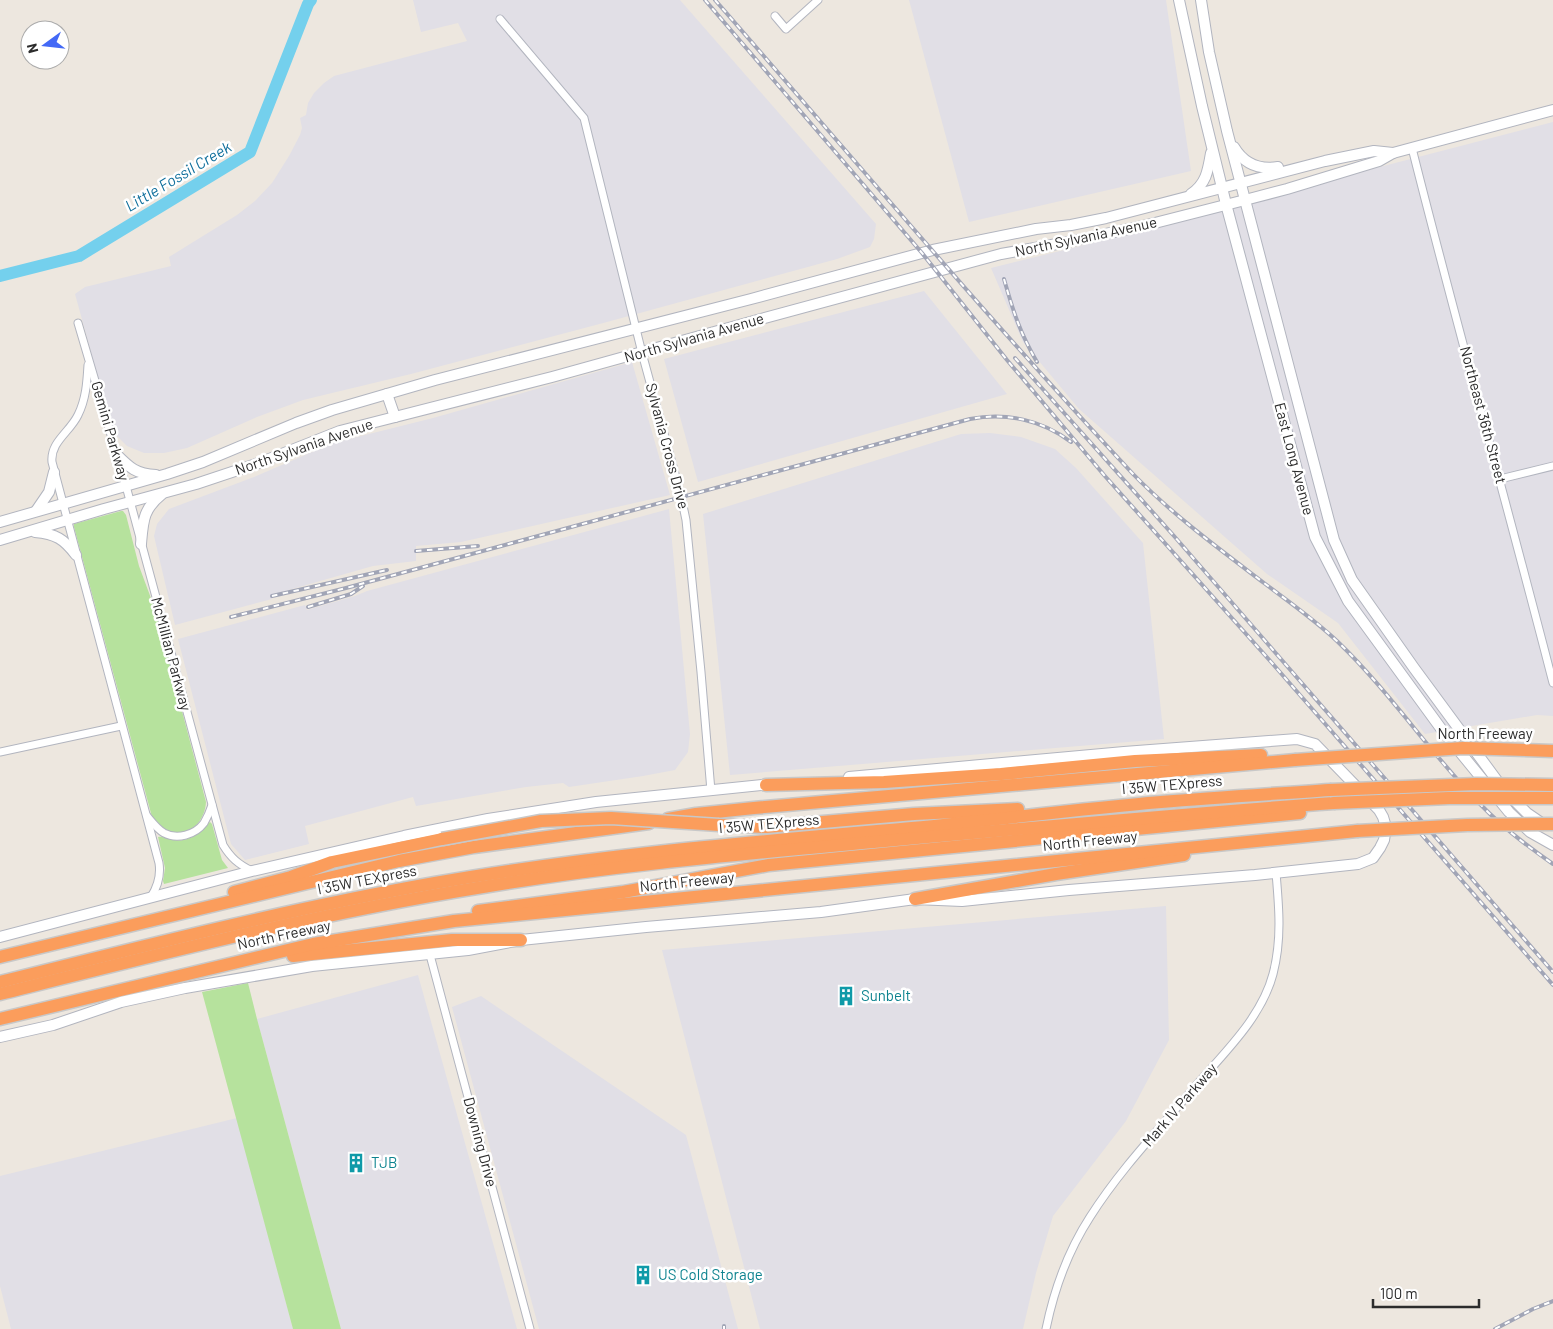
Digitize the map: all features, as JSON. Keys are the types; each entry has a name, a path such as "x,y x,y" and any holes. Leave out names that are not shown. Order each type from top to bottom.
{"highway":[{"name":"North Freeway","path":"1293,757 1312,752 1331,757 1463,748 1553,751"},
{"path":"766,785 884,782 1011,773 1135,761 1293,757"},
{"path":"0,957 408,859 474,847 639,825 696,814 1293,757"},
{"name":"I 35W TEXpress","path":"0,982 250,920 435,883 625,855 1163,802 1330,790 1476,784 1553,785"},
{"path":"454,921 466,912 623,892 768,865 982,843 1267,818 1336,806 1396,800 1553,798"},
{"path":"129,926 132,919 291,877 332,862 541,821 611,818 766,827 914,814 1163,802"},
{"name":"I 35W TEXpress","path":"0,994 215,940 300,921 482,887 572,873 745,854 1086,823 1336,806"},
{"name":"North Freeway","path":"0,1019 323,942 454,921 1357,831 1553,824"},
{"path":"916,899 1056,874 1197,854 1232,843"},
{"path":"270,954 287,956 452,940 521,940"}],"main road":[{"name":"East Long Avenue","path":"1179,0 1188,49 1226,204 1315,537 1348,601 1442,730 1509,812 1530,832 1553,845"},
{"name":"East Long Avenue","path":"1202,0 1209,52 1227,131 1329,526 1342,558 1361,594 1454,723 1513,800 1533,818 1553,828"},
{"name":"North Sylvania Avenue","path":"0,540 196,484 259,463 340,431 642,353 1002,254 1148,225 1245,200 1379,161 1393,153 1553,110"},
{"path":"1227,131 1241,157 1258,167 1268,169 1321,162 1329,176"},
{"path":"1187,197 1198,190 1206,179 1212,148"},
{"name":"North Sylvania Avenue","path":"0,522 167,474 203,462 305,420 387,394 531,354 932,250 1036,229 1106,218 1321,162 1374,151 1393,153"},
{"path":"1036,229 1043,247"},
{"path":"387,394 394,417"},
{"path":"1280,405 1297,401"},
{"path":"116,454 132,470 142,473 167,474"},
{"path":"35,512 49,492 54,472"},
{"path":"141,544 143,521 146,512 164,492"},
{"path":"29,532 47,533 63,540 76,555"},
{"path":"1403,677 1414,668"},
{"path":"1442,730 1454,723"},
{"path":"0,938 252,870 488,819 596,802 1132,752 1297,739 1315,744 1379,810 1386,827 1384,840 1373,858 1358,864 962,901 916,899 821,912 521,940 430,955 312,966 189,987 122,1002 53,1025 0,1037"}],"street":[{"path":"774,16 786,29 818,0"},
{"name":"Sylvania Cross Drive","path":"500,19 584,118 642,353 678,483 686,520 702,672 711,791"},
{"name":"Northeast 36th Street","path":"1412,148 1446,283 1500,479 1553,683"},
{"name":"Gemini Parkway","path":"78,323 130,502"},
{"name":"Gemini Parkway","path":"67,520 51,456 54,447 77,417 82,406 86,392 89,359"},
{"path":"1500,479 1553,466"},
{"name":"McMillian Parkway","path":"130,502 223,845 239,865 252,870"},
{"path":"67,520 121,726 157,853 160,871 157,888 151,898"},
{"path":"0,752 121,726"},
{"path":"145,813 156,827 164,833 174,836 185,835 195,831 203,824 212,805"},
{"name":"Mark IV Parkway","path":"1046,1329 1052,1303 1065,1266 1089,1218 1120,1174 1235,1041 1266,995 1273,975 1280,929 1276,873"},
{"name":"Downing Drive","path":"430,955 530,1329"}],"shaded area":[{"path":"413,0 680,0 876,224 874,239 870,247 837,259 607,322 411,374 303,400 257,417 187,448 164,453 144,453 127,446 114,433 75,294 85,287 171,266 169,257 237,215 255,201 272,183 289,156 300,135 302,128 300,118 306,115 308,103 314,93 334,76 467,41 458,23 421,32"},
{"path":"909,0 1166,0 1191,171 969,222"},
{"path":"1553,122 1553,716 1537,715 1425,734 1338,623 1267,574 1079,409 1023,342 991,268 1259,202 1372,169"},
{"path":"924,291 1007,394 698,482 664,359"},
{"path":"632,362 670,495 461,542 416,546 416,561 373,566 271,595 272,599 175,625 154,536 157,524 169,509 254,477 333,443 433,418"},
{"path":"990,433 1021,437 1055,449 1076,468 1143,543 1164,739 730,775 703,514 961,434"},
{"path":"669,509 690,734 688,752 675,770 569,787 563,783 526,787 416,806 413,797 305,826 309,844 245,860 231,844 178,639 305,605 307,610 367,591"},
{"path":"1166,906 1169,1040 1126,1121 1053,1216 1036,1273 1023,1329 760,1329 662,950"},
{"path":"418,975 517,1329 341,1329 257,1019"},
{"path":"481,996 686,1135 738,1329 539,1329 452,1007"},
{"path":"237,1118 293,1329 11,1329 0,1286 0,1176"}],"green space":[{"path":"121,511 126,515 139,566 155,609 206,802 202,817 192,829 186,832 171,832 160,826 152,817 74,527 74,524"},
{"path":"210,822 222,860 228,868 164,884 165,868 158,837 174,840 190,838"},
{"path":"248,983 341,1329 293,1329 202,992"}],"waterway":[{"name":"Little Fossil Creek","path":"0,276 79,256 250,152 311,0"}],"railway":[{"path":"705,0 922,253 1007,360 1104,475 1272,663 1553,985"},
{"path":"715,0 974,298 1133,474 1196,531 1338,642 1375,681 1480,804 1515,836 1553,864"},
{"path":"1004,279 1018,322 1037,362"},
{"path":"1015,358 1174,536 1553,972"},
{"path":"231,617 346,588 970,419 1010,417 1036,423 1060,434 1071,442"},
{"path":"416,551 478,546"},
{"path":"272,596 387,570"},
{"path":"308,607 351,594 363,586"},
{"path":"1495,1329 1553,1301"}],"place":[{"name":"Sunbelt","path":"846,996"},
{"name":"TJB","path":"356,1163"},
{"name":"US Cold Storage","path":"643,1275"}]}
